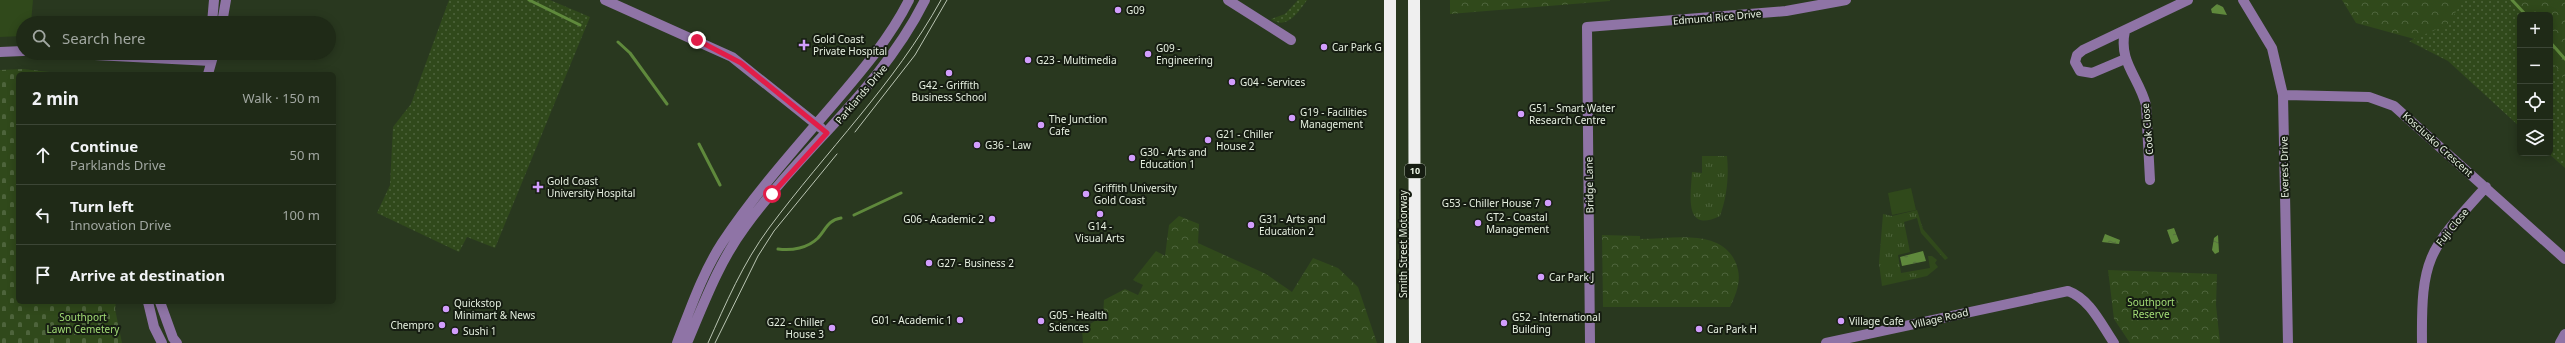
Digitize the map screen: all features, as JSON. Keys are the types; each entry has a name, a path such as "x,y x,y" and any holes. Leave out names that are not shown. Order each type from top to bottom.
{"highway":[{"name":"Smith Street Motorway","path":"1390,0 1390,343"},
{"name":"Smith Street Motorway","path":"1414,0 1415,343"}],"street":[{"path":"213,16 214,0"},
{"path":"223,16 226,0"},
{"path":"606,0 732,57 827,133"},
{"name":"Parklands Drive","path":"677,343 702,280 721,244 743,213 886,38 908,0"},
{"name":"Parklands Drive","path":"687,343 719,269 742,231 882,70 910,28 925,0"},
{"path":"1228,0 1291,40"},
{"name":"Edmund Rice Drive","path":"1587,27 1786,11 1846,0"},
{"path":"2125,59 2088,73 2080,71 2075,62 2080,52 2188,0"},
{"name":"Everest Drive","path":"2243,0 2272,48 2283,95 2288,343"},
{"name":"Bridge Lane","path":"1587,27 1590,343"},
{"name":"Cook Close","path":"2124,31 2123,50 2125,59 2146,105 2150,180"},
{"path":"0,52 16,51"},
{"path":"208,72 211,60"},
{"name":"Kosciusko Crescent","path":"2283,95 2360,96 2387,103 2403,112 2565,259"},
{"name":"Fuji Close","path":"2422,343 2421,298 2429,261 2444,233 2486,187"},
{"name":"Village Road","path":"1826,343 2068,291 2079,295 2114,343"},
{"path":"148,304 154,327 162,343"},
{"path":"161,304 173,338 177,343"},
{"path":"2560,343 2565,334"}],"green space":[{"path":"0,0 33,0 32,16 16,16 16,36 0,37"},
{"path":"449,0 550,0 590,17 495,248 467,237 459,252 377,213 390,185 393,127 411,104"},
{"path":"1298,0 1307,0 1292,18 1282,23 1271,19 1285,14"},
{"path":"1450,0 1610,0 1610,1 1450,14"},
{"path":"2342,0 2484,0 2436,45 2356,23"},
{"path":"2464,0 2514,0 2521,12 2517,12 2517,124 2448,61 2409,41 2447,25"},
{"path":"2508,0 2565,0 2565,86 2553,68 2553,12 2518,12"},
{"path":"2553,62 2565,81 2565,168 2551,156 2553,156"},
{"name":"Southport Lawn Cemetery","path":"23,69 49,72 16,72 16,304 116,304 115,309 122,343 0,343 0,70"},
{"path":"1702,156 1727,156 1727,186 1720,216 1708,220 1700,220 1695,216 1692,209 1691,200 1692,172 1702,173"},
{"path":"1911,188 1916,210 1892,215 1888,193"},
{"path":"1917,210 1923,229 1948,258 1945,260 1921,233 1917,218 1904,222 1910,252 1898,255 1901,273 1930,268 1928,256 1932,256 1937,260 1935,263 1938,267 1927,276 1882,286 1879,263 1883,214 1892,216"},
{"path":"1179,216 1199,224 1198,243 1266,274 1292,292 1313,258 1338,268 1358,287 1377,343 1083,343 1082,329 1103,316 1104,300 1125,289 1138,295 1143,285 1133,280 1156,251 1165,256 1169,225"},
{"path":"1602,235 1640,236 1640,239 1680,237 1694,238 1718,244 1728,251 1735,261 1739,273 1737,290 1730,307 1603,307"},
{"name":"Southport Reserve","path":"2108,270 2217,274 2216,305 2220,343 2130,343 2114,319"}],"water":[{"path":"2217,4 2223,7 2227,15 2212,13 2211,9"},
{"path":"2174,228 2179,241 2172,244 2167,230"},
{"path":"2105,234 2120,240 2119,244 2102,242"},
{"path":"2218,235 2219,252 2215,254 2212,250 2214,238"},
{"path":"1923,251 1926,261 1902,266 1900,257"}],"waterway":[{"path":"529,0 580,25"},
{"path":"2512,0 2523,12"},
{"path":"618,42 630,53 667,104"},
{"path":"2553,45 2565,59"},
{"path":"699,144 720,185"},
{"path":"854,215 901,193"},
{"path":"778,249 789,250 810,244 818,238 830,223 841,218"}],"tram line":[{"path":"708,343 721,313 751,255 760,241 791,200 881,89 902,61 941,0"},
{"path":"855,132 915,55 947,0"},
{"path":"715,343 758,256 774,231 837,154"}],"place":[{"name":"G09","path":"1118,10"},
{"name":"Gold Coast Private Hospital","path":"804,45"},
{"name":"Car Park G","path":"1324,47"},
{"name":"G09 - Engineering","path":"1148,54"},
{"name":"G23 - Multimedia","path":"1028,60"},
{"name":"G42 - Griffith Business School","path":"949,73"},
{"name":"G04 - Services","path":"1232,82"},
{"name":"G51 - Smart Water Research Centre","path":"1521,114"},
{"name":"G19 - Facilities Management","path":"1292,118"},
{"name":"The Junction Cafe","path":"1041,125"},
{"name":"G21 - Chiller House 2","path":"1208,140"},
{"name":"G36 - Law","path":"977,145"},
{"name":"G30 - Arts and Education 1","path":"1132,158"},
{"name":"Gold Coast University Hospital","path":"538,187"},
{"name":"Griffith University Gold Coast","path":"1086,194"},
{"name":"G53 - Chiller House 7","path":"1548,203"},
{"name":"G14 - Visual Arts","path":"1100,214"},
{"name":"G06 - Academic 2","path":"992,219"},
{"name":"GT2 - Coastal Management","path":"1478,223"},
{"name":"G31 - Arts and Education 2","path":"1251,225"},
{"name":"G27 - Business 2","path":"929,263"},
{"name":"Car Park J","path":"1541,277"},
{"name":"Quickstop Minimart & News","path":"446,309"},
{"name":"G01 - Academic 1","path":"960,320"},
{"name":"G05 - Health Sciences","path":"1041,321"},
{"name":"Village Cafe","path":"1841,321"},
{"name":"G52 - International Building","path":"1504,323"},
{"name":"Chempro","path":"442,325"},
{"name":"G22 - Chiller House 3","path":"832,328"},
{"name":"Car Park H","path":"1699,329"},
{"name":"Sushi 1","path":"455,331"}],"route":[{"path":"697,40 741,63 827,133 772,194"}]}
